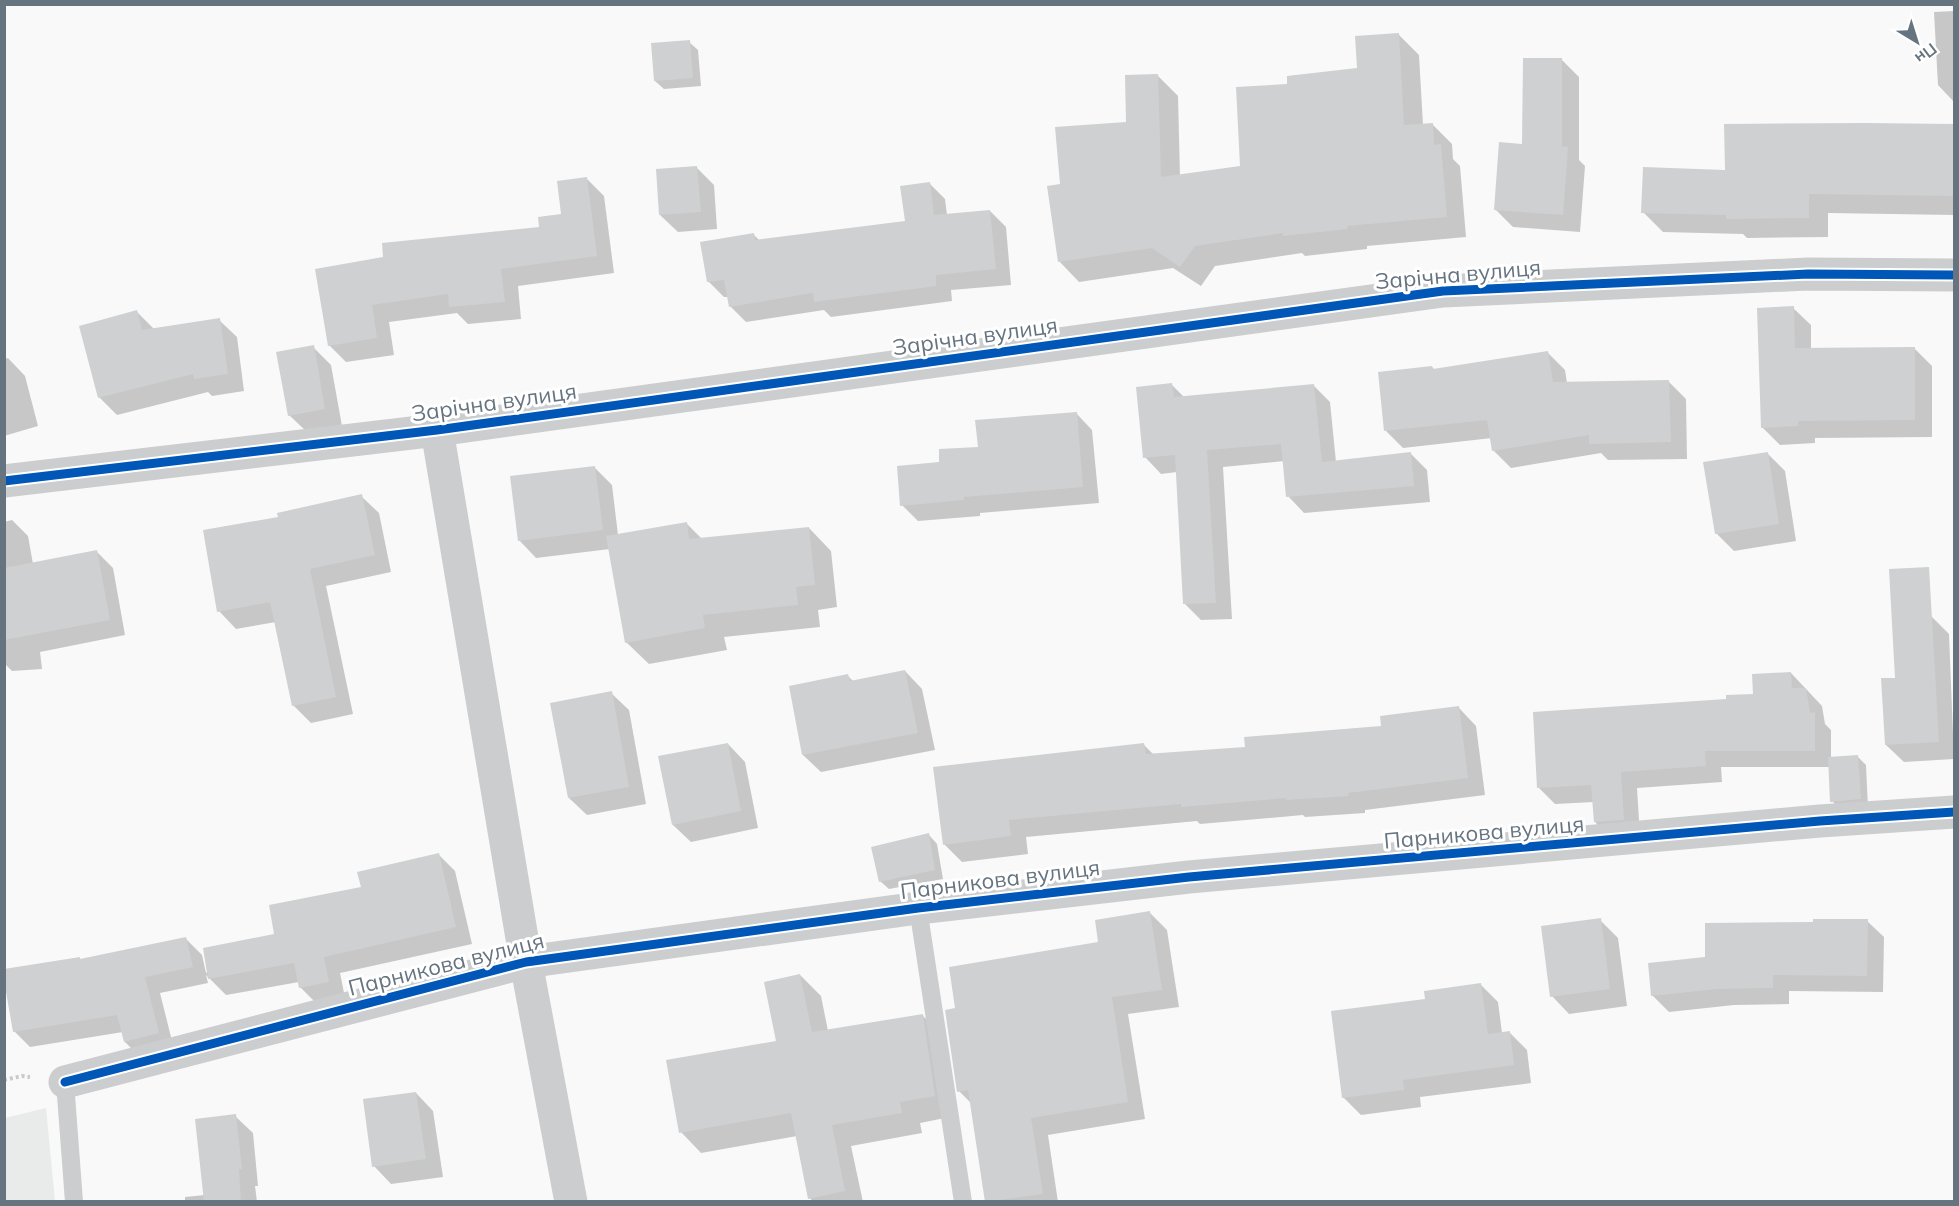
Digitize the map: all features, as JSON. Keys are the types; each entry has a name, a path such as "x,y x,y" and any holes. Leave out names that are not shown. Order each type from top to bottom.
{"street":[{"name":"Зарічна вулиця","path":"4,481 437,430 1443,291 1808,274 1954,275"},
{"path":"437,430 526,962 571,1202"},
{"name":"Парникова вулиця","path":"65,1082 526,962 918,908 1189,878 1820,821 1954,812"}],"lane":[{"path":"918,908 963,1202"},
{"path":"65,1082 74,1202"}],"shaded area":[{"path":"46,1108 55,1201 5,1201 5,1118"}],"building":[{"path":"1399,33 1404,125 1433,123 1434,145 1441,144 1447,217 1347,226 1348,229 1283,236 1283,233 1195,246 1180,267 1152,248 1058,262 1047,186 1060,184 1055,127 1126,122 1125,75 1158,74 1161,177 1240,166 1236,87 1287,84 1287,76 1357,68 1355,36"},
{"path":"690,40 693,78 654,81 651,43"},
{"path":"1523,58 1562,58 1562,146 1568,147 1563,215 1494,210 1499,142 1522,144"},
{"path":"1724,124 1954,124 1954,196 1809,194 1809,218 1726,219 1726,215 1641,213 1643,167 1725,170"},
{"path":"697,166 701,212 659,215 656,169"},
{"path":"587,177 597,256 501,269 505,302 449,307 448,294 372,305 377,338 328,346 315,269 383,257 382,243 539,227 538,217 561,214 557,181"},
{"path":"930,182 934,215 990,210 996,269 936,275 936,286 814,302 813,293 729,307 724,280 707,282 700,242 754,233 755,240 905,221 900,186"},
{"path":"1794,306 1795,348 1915,347 1915,420 1798,421 1798,426 1761,428 1757,308"},
{"path":"137,310 142,330 220,318 228,374 194,379 193,374 98,398 79,326"},
{"path":"314,345 325,409 288,416 276,352"},
{"path":"1548,351 1553,382 1669,380 1671,442 1589,444 1589,435 1492,451 1487,420 1384,431 1378,372 1432,366 1433,369"},
{"path":"1172,383 1174,397 1314,384 1322,462 1411,452 1414,486 1286,497 1281,444 1207,450 1216,603 1183,604 1175,455 1143,458 1136,387"},
{"path":"1077,412 1083,487 964,497 964,500 900,506 897,466 939,462 939,449 978,447 975,420"},
{"path":"1768,452 1779,524 1715,534 1703,462"},
{"path":"595,466 603,530 518,541 510,476"},
{"path":"362,494 375,555 310,569 336,697 292,706 270,602 217,612 203,530 278,517 277,513"},
{"path":"687,522 689,539 809,527 815,585 796,587 798,605 703,615 705,628 625,643 606,536"},
{"path":"97,550 110,620 4,640 4,568"},
{"path":"1929,567 1939,742 1885,745 1881,678 1895,678 1889,569"},
{"path":"905,670 918,733 802,755 789,686 848,674 850,681"},
{"path":"1791,672 1792,688 1806,688 1810,713 1815,712 1815,751 1705,751 1706,766 1621,772 1624,820 1594,822 1591,785 1537,788 1533,712 1726,699 1726,695 1753,694 1752,674"},
{"path":"612,691 629,787 568,798 550,703"},
{"path":"1459,706 1468,778 1348,793 1349,796 1286,800 1286,798 1181,807 1181,804 1009,820 1011,836 943,845 933,767 1144,743 1146,754 1245,747 1244,737 1381,726 1380,716"},
{"path":"728,743 741,811 672,825 658,756"},
{"path":"1858,755 1861,799 1830,802 1828,757"},
{"path":"929,833 935,870 879,882 871,847"},
{"path":"439,853 456,927 324,957 329,982 299,988 294,963 208,979 203,948 274,934 269,905 361,887 357,872"},
{"path":"1150,911 1162,990 1112,997 1128,1102 1031,1118 1043,1194 985,1202 968,1090 957,1092 945,1010 955,1008 949,967 1098,942 1095,920"},
{"path":"1601,918 1610,989 1550,997 1541,926"},
{"path":"1813,919 1868,919 1867,976 1773,975 1773,988 1717,989 1651,996 1648,963 1705,957 1705,923 1813,922"},
{"path":"186,937 193,967 145,977 159,1033 124,1042 117,1015 13,1032 4,969 80,957 80,959"},
{"path":"800,974 812,1032 923,1014 935,1096 900,1102 902,1113 832,1125 845,1191 808,1199 791,1113 679,1133 666,1060 776,1041 764,982"},
{"path":"1481,983 1488,1034 1510,1031 1514,1065 1403,1080 1404,1090 1342,1098 1331,1011 1425,999 1424,991"},
{"path":"416,1092 426,1159 372,1167 363,1099"},
{"path":"236,1114 242,1169 239,1169 241,1202 204,1202 195,1119"}],"cycle path":[{"path":"4,481 437,430 1443,291 1808,274 1954,275"},
{"path":"65,1082 526,962 918,908 1189,877 1820,821 1954,812"}]}
